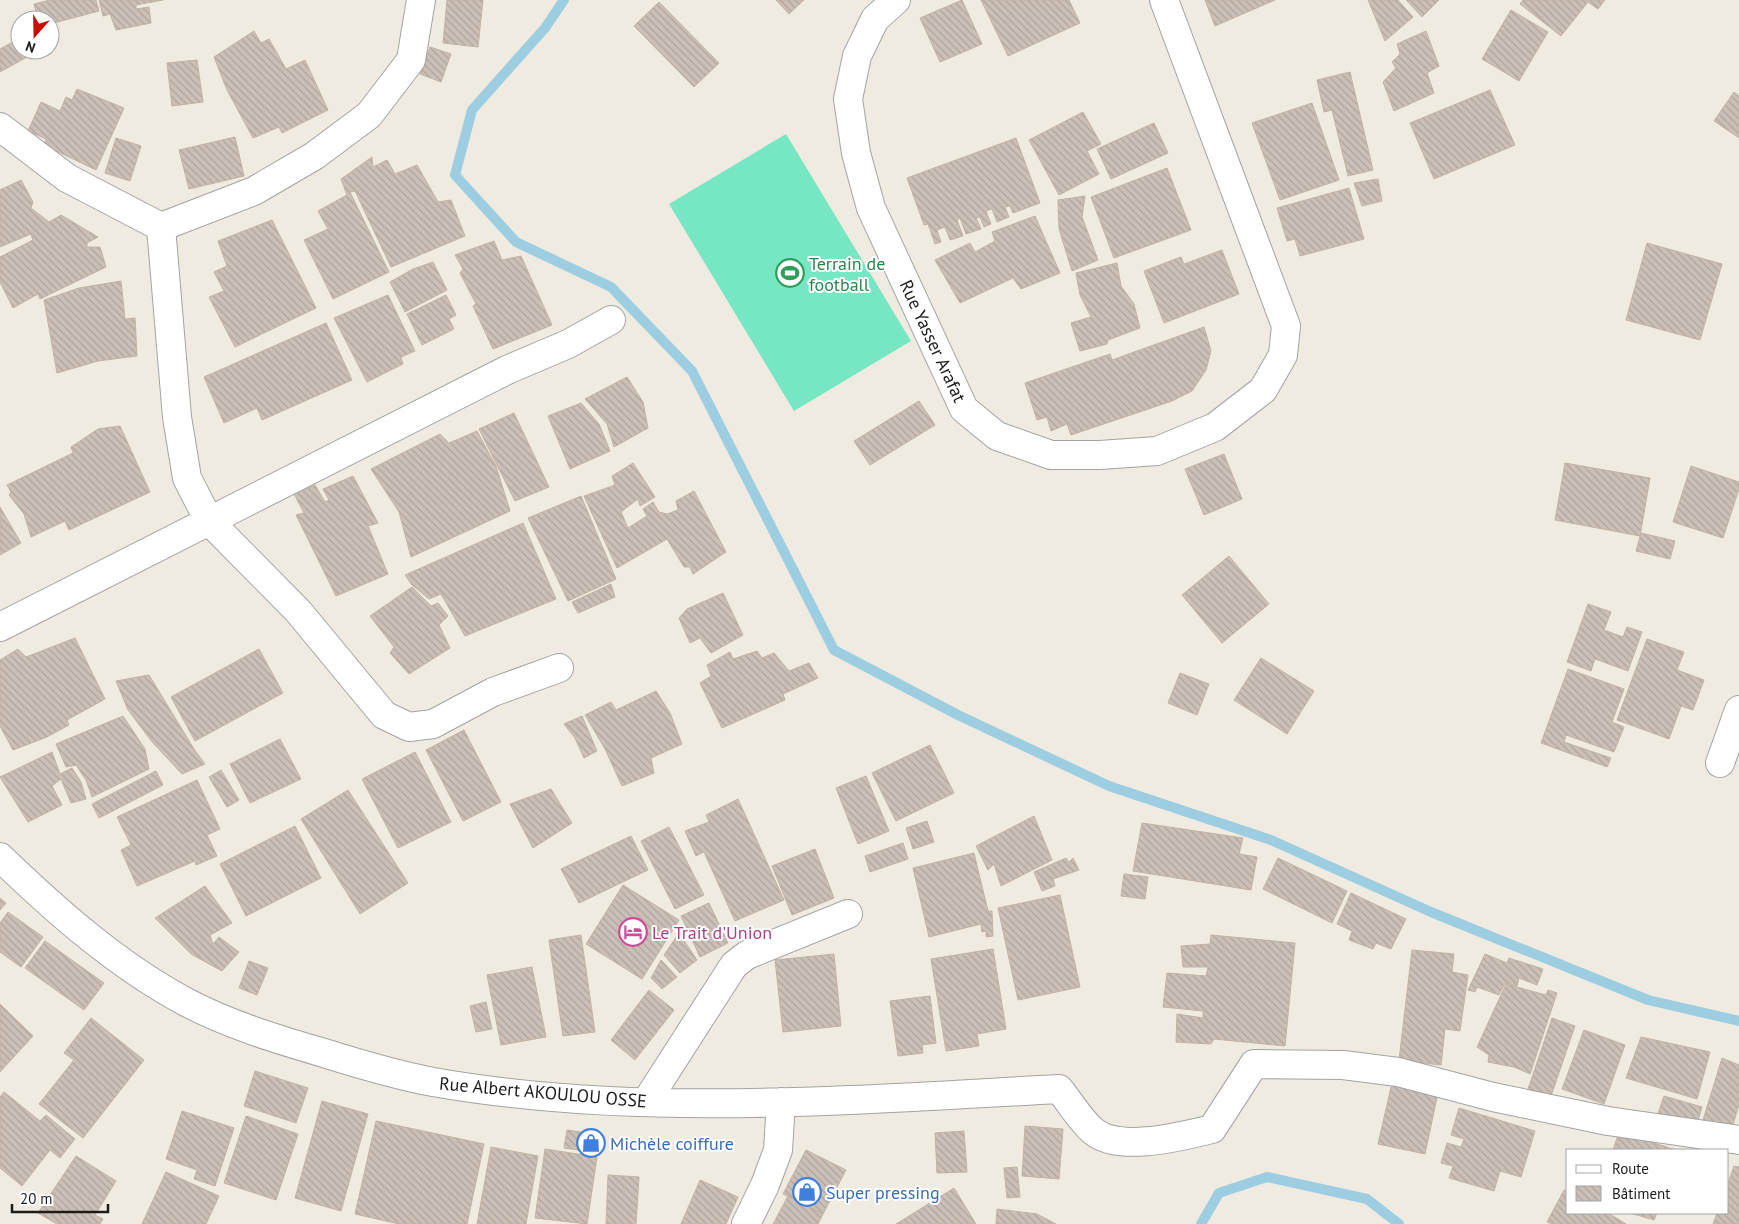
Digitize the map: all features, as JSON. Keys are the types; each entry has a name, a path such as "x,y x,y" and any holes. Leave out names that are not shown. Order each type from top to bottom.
{"street":[{"path":"0,127 68,178 161,228 254,191 314,156 369,115 411,60 421,0"},
{"name":"Rue Yasser Arafat","path":"896,0 875,19 857,56 848,100 856,153 871,208 964,409 997,436 1052,455 1100,455 1157,451 1216,427 1263,390 1283,355 1286,326 1164,0"},
{"path":"161,228 176,417 188,478 209,521 298,611 384,716 409,727 433,724 493,692 559,668"},
{"path":"0,626 507,370 568,344 611,320"},
{"path":"1720,763 1739,710"},
{"name":"Rue Albert AKOULOU OSSE","path":"0,857 44,900 132,969 186,1002 250,1031 432,1082 494,1090 646,1102 781,1102 1059,1089 1094,1132 1124,1143 1168,1139 1212,1129 1254,1064 1343,1065 1398,1072 1494,1097 1608,1121 1739,1140"},
{"path":"646,1102 734,965 747,956 848,914"},
{"path":"746,1224 773,1166 778,1150 781,1102"}],"green space":[{"name":"Terrain de football","path":"786,134 911,341 794,411 669,204"}],"building":[{"path":"50,0 96,0 99,11 60,21 60,10 36,10 34,4"},
{"path":"99,0 163,0 136,5 136,9 149,7 151,23 116,30 110,14 103,16"},
{"path":"447,0 483,0 478,47 443,43"},
{"path":"776,0 804,0 789,14"},
{"path":"962,0 982,44 940,62 920,18"},
{"path":"981,0 1069,0 1080,23 1008,56"},
{"path":"1205,0 1275,0 1215,26"},
{"path":"1368,0 1398,0 1413,17 1385,41"},
{"path":"1406,0 1439,0 1422,17"},
{"path":"1523,0 1605,0 1598,9 1588,2 1561,36 1520,4"},
{"path":"659,2 719,63 694,87 634,26"},
{"path":"1511,10 1548,32 1519,81 1482,59"},
{"path":"254,31 261,43 269,39 286,69 305,60 328,110 282,133 279,127 253,138 227,90 214,57"},
{"path":"1426,31 1439,66 1427,73 1434,93 1394,111 1383,82 1396,68 1392,62 1400,54 1397,44"},
{"path":"10,44 10,60 22,60 0,72 0,49"},
{"path":"430,47 451,54 441,82 420,74"},
{"path":"197,60 203,102 172,106 167,63"},
{"path":"1350,72 1373,170 1348,176 1332,110 1324,112 1317,80"},
{"path":"77,89 124,108 96,170 44,145 46,139 28,131 41,102 60,111 66,97 72,100"},
{"path":"1490,90 1515,145 1434,179 1410,123"},
{"path":"1734,92 1739,96 1739,138 1714,121"},
{"path":"1312,103 1339,180 1280,200 1252,123"},
{"path":"1083,112 1101,144 1087,151 1099,174 1059,195 1029,140"},
{"path":"1154,123 1168,153 1111,179 1097,149"},
{"path":"235,137 244,176 189,189 179,150"},
{"path":"116,138 141,146 130,181 105,173"},
{"path":"1016,138 1040,203 1013,213 1010,206 1005,207 1009,217 997,222 992,209 986,211 991,224 984,227 980,217 976,218 981,229 966,234 960,218 957,220 963,236 950,240 945,227 937,230 941,242 935,244 928,224 924,225 907,178"},
{"path":"372,157 373,167 387,160 395,174 417,165 438,202 451,200 465,236 391,267 355,191 350,192 389,272 333,299 304,240 328,229 318,211 347,195 341,179"},
{"path":"1167,168 1191,230 1114,258 1091,197"},
{"path":"1378,179 1382,201 1362,206 1354,183"},
{"path":"21,180 33,202 31,208 49,222 61,215 98,237 87,243 87,247 100,247 106,267 40,299 38,294 13,308 0,282 0,257 33,240 31,234 0,247 0,190"},
{"path":"1349,188 1364,239 1300,256 1295,239 1287,241 1277,208"},
{"path":"1085,196 1082,217 1098,260 1072,271 1059,229 1058,200"},
{"path":"1035,216 1060,273 1021,289 1013,278 960,303 935,260 970,243 975,252 995,241 992,232"},
{"path":"272,220 316,308 235,347 209,297 224,291 214,272 227,266 218,241"},
{"path":"494,241 502,260 521,256 552,325 493,349 473,306 476,304 460,273 463,269 455,255"},
{"path":"1647,243 1722,264 1700,340 1626,320"},
{"path":"1222,250 1239,294 1164,323 1144,271 1181,257 1184,264"},
{"path":"433,262 447,290 405,312 390,282 413,269"},
{"path":"1117,263 1121,286 1134,304 1140,328 1108,340 1107,344 1080,351 1071,323 1091,317 1080,295 1076,273"},
{"path":"121,281 125,319 135,318 137,356 98,361 57,373 44,300 79,288"},
{"path":"388,295 415,351 401,357 403,364 367,382 334,318"},
{"path":"446,295 456,315 449,319 454,329 422,345 407,314"},
{"path":"326,323 352,380 262,420 257,408 224,423 204,377"},
{"path":"1204,327 1211,351 1206,370 1192,391 1172,401 1071,435 1067,424 1051,431 1047,417 1037,420 1025,383 1110,354 1112,360"},
{"path":"627,377 643,402 648,428 614,447 607,424 585,399"},
{"path":"919,401 935,425 870,465 854,441"},
{"path":"581,403 599,424 610,451 570,469 548,416"},
{"path":"514,413 549,487 515,501 479,429"},
{"path":"120,426 150,492 69,530 65,521 31,537 24,514 9,495 11,492 7,485 73,453 71,447 98,429"},
{"path":"477,431 496,466 510,511 411,557 399,512 371,469 440,434 449,443"},
{"path":"1224,454 1242,499 1204,515 1185,469"},
{"path":"633,463 655,497 640,506 638,499 621,512 628,528 647,516 643,509 653,502 659,512 667,514 678,510 676,501 694,491 726,552 693,574 690,567 684,567 667,539 617,568 584,496 615,485 612,476"},
{"path":"1565,463 1650,478 1640,536 1555,520"},
{"path":"1691,466 1739,482 1739,489 1723,538 1673,522"},
{"path":"353,476 378,523 368,526 388,574 336,596 296,515 304,513 294,494 315,485 325,502 329,500 323,489"},
{"path":"581,496 616,579 568,601 528,518"},
{"path":"0,507 21,543 0,555"},
{"path":"523,523 556,599 465,636 441,594 429,599 412,585 405,575"},
{"path":"1641,533 1675,541 1670,559 1636,551"},
{"path":"1229,556 1269,604 1222,643 1182,595"},
{"path":"611,584 615,597 578,613 572,602"},
{"path":"412,587 431,606 438,603 448,616 439,625 450,648 409,674 390,653 394,647 370,616"},
{"path":"723,593 743,635 711,653 700,638 690,643 679,618 687,609"},
{"path":"1588,604 1611,612 1604,630 1623,637 1627,627 1642,632 1628,671 1595,659 1591,671 1567,662"},
{"path":"75,638 105,699 67,720 69,725 47,737 13,750 0,726 0,660 18,649 26,657"},
{"path":"1647,639 1684,652 1677,670 1704,680 1693,710 1681,706 1669,739 1617,720"},
{"path":"259,649 283,693 195,741 171,697"},
{"path":"757,651 762,658 774,653 789,671 809,663 818,678 783,694 785,700 722,728 700,683 711,676 707,665 730,652 733,659"},
{"path":"1261,658 1314,691 1287,734 1234,700"},
{"path":"1568,669 1624,689 1612,722 1624,727 1614,752 1566,735 1564,742 1611,758 1607,767 1541,743"},
{"path":"1180,673 1209,684 1197,715 1168,703"},
{"path":"149,675 205,764 182,774 153,743 128,710 116,681"},
{"path":"656,691 670,713 682,744 651,758 654,773 622,786 605,749 585,715 611,702 616,710"},
{"path":"123,716 145,749 149,769 92,797 86,780 76,765 66,767 56,744"},
{"path":"582,716 597,751 584,758 575,738 564,724"},
{"path":"464,730 501,802 463,821 426,750"},
{"path":"280,739 301,779 250,803 230,764"},
{"path":"930,745 954,793 896,821 872,773"},
{"path":"52,752 60,774 72,768 81,782 86,799 71,803 61,779 52,786 62,805 28,822 0,777"},
{"path":"415,752 451,822 398,848 362,779"},
{"path":"221,770 239,800 227,807 209,777"},
{"path":"156,771 163,785 99,818 92,804"},
{"path":"866,776 889,831 858,844 836,788"},
{"path":"197,780 220,829 207,835 217,856 196,865 195,861 137,886 121,850 131,845 117,817"},
{"path":"551,789 572,823 533,848 510,804"},
{"path":"348,790 408,883 360,914 301,819"},
{"path":"738,799 784,900 735,921 704,852 696,856 685,831 709,822 706,815"},
{"path":"1034,816 1052,860 1001,886 994,864 988,870 976,846"},
{"path":"927,821 934,842 913,849 906,828"},
{"path":"1142,823 1243,838 1239,854 1257,857 1251,890 1133,871"},
{"path":"295,826 321,878 246,916 220,864"},
{"path":"669,827 704,895 675,909 641,841"},
{"path":"631,836 648,870 579,903 561,869"},
{"path":"903,843 908,859 870,872 865,856"},
{"path":"815,849 834,898 792,915 772,866"},
{"path":"974,853 988,911 992,911 993,936 986,937 986,931 982,932 981,924 929,937 913,868"},
{"path":"1066,858 1069,862 1073,858 1079,870 1053,879 1055,886 1042,891 1034,872"},
{"path":"1278,858 1347,891 1332,923 1263,889"},
{"path":"1124,874 1148,877 1145,899 1121,896"},
{"name":"Le Trait d'Union","path":"623,885 679,920 642,979 586,944"},
{"path":"205,886 232,923 210,935 213,944 219,937 239,952 222,971 191,954 155,918"},
{"path":"1351,893 1406,919 1391,949 1376,943 1373,949 1349,940 1352,931 1337,924"},
{"path":"1060,895 1080,987 1018,1000 998,908"},
{"path":"0,898 6,903 0,910"},
{"path":"709,903 728,943 700,957 681,916"},
{"path":"8,912 43,937 21,967 0,952 0,923"},
{"path":"679,933 697,960 680,973 664,955"},
{"path":"581,935 595,1032 563,1036 549,940"},
{"path":"1211,935 1295,943 1285,1046 1214,1039 1211,1044 1176,1042 1177,1014 1203,1018 1203,1011 1163,1007 1167,973 1206,976 1208,967 1183,967 1181,946 1210,944"},
{"path":"45,941 104,983 84,1010 25,968"},
{"path":"993,949 1006,1029 977,1034 979,1046 946,1051 931,959"},
{"path":"1412,950 1454,954 1452,972 1468,975 1460,1031 1445,1029 1441,1065 1399,1060"},
{"path":"834,954 841,1026 783,1032 775,960"},
{"path":"1485,954 1507,963 1509,958 1543,969 1537,985 1519,978 1517,986 1505,983 1499,995 1477,987 1475,992 1468,990"},
{"path":"661,960 677,977 662,989 651,978"},
{"path":"249,961 268,968 257,995 239,988"},
{"path":"532,967 546,1037 501,1045 487,975"},
{"path":"1506,984 1546,995 1548,990 1557,993 1530,1074 1514,1067 1488,1062 1489,1055 1477,1047"},
{"path":"649,990 674,1010 635,1060 611,1040"},
{"path":"930,996 936,1043 922,1045 923,1053 898,1056 890,1001"},
{"path":"486,1002 492,1029 476,1032 470,1006"},
{"path":"0,1004 33,1036 0,1072"},
{"path":"91,1018 144,1060 83,1138 39,1104 74,1060 64,1053"},
{"path":"1552,1018 1575,1026 1550,1099 1526,1095"},
{"path":"1584,1030 1625,1045 1604,1104 1562,1089"},
{"path":"1641,1037 1710,1052 1697,1099 1626,1078"},
{"path":"1722,1058 1739,1065 1739,1105 1732,1128 1703,1120"},
{"path":"255,1071 308,1088 296,1123 244,1106"},
{"path":"1392,1083 1438,1093 1425,1154 1378,1144"},
{"path":"4,1092 40,1121 46,1115 75,1139 60,1158 50,1150 22,1186 0,1168 0,1097"},
{"path":"1664,1096 1702,1107 1696,1128 1657,1116"},
{"path":"322,1101 368,1114 341,1211 295,1198"},
{"path":"1459,1108 1535,1131 1521,1177 1500,1171 1494,1191 1449,1178 1453,1166 1441,1163 1447,1143 1461,1147 1464,1139 1451,1135"},
{"path":"182,1111 234,1128 215,1186 194,1179 197,1170 166,1159"},
{"path":"246,1116 298,1134 276,1200 224,1183"},
{"path":"376,1121 484,1144 467,1224 399,1224 355,1214"},
{"path":"1025,1126 1063,1129 1059,1179 1022,1176"},
{"path":"567,1130 602,1135 600,1153 564,1148"},
{"path":"964,1131 967,1172 937,1173 935,1133"},
{"path":"1619,1132 1673,1149 1613,1149"},
{"path":"491,1147 538,1156 526,1224 477,1224"},
{"path":"545,1149 597,1157 587,1224 535,1218"},
{"path":"806,1150 846,1170 823,1214 783,1194"},
{"path":"76,1156 116,1181 95,1215 103,1219 100,1224 57,1224 38,1213"},
{"path":"1734,1166 1739,1167 1739,1224 1713,1224 1717,1214 1729,1214 1729,1180"},
{"path":"1017,1167 1020,1197 1007,1198 1004,1168"},
{"path":"166,1172 219,1196 206,1224 142,1224"},
{"path":"608,1175 639,1177 636,1224 606,1224"},
{"path":"700,1180 738,1197 726,1224 681,1224"},
{"path":"954,1188 976,1224 896,1224"},
{"path":"1564,1190 1566,1191 1566,1214 1610,1214 1626,1224 1552,1224 1547,1222"},
{"path":"788,1196 823,1214 818,1224 773,1224"},
{"path":"997,1209 1037,1214 1056,1224 996,1224"},
{"path":"1633,1214 1657,1214 1654,1220"}],"waterway":[{"path":"564,0 545,28 472,110 455,175 516,242 611,287 692,371 834,650 958,715 1109,786 1271,840 1431,912 1648,1000 1739,1021"},
{"path":"1201,1224 1219,1193 1267,1177 1367,1199 1399,1224"}],"place":[{"name":"Terrain de football","path":"790,273"},
{"name":"Le Trait d'Union","path":"633,932"},
{"name":"Michèle coiffure","path":"591,1143"},
{"name":"Super pressing","path":"807,1192"}]}
